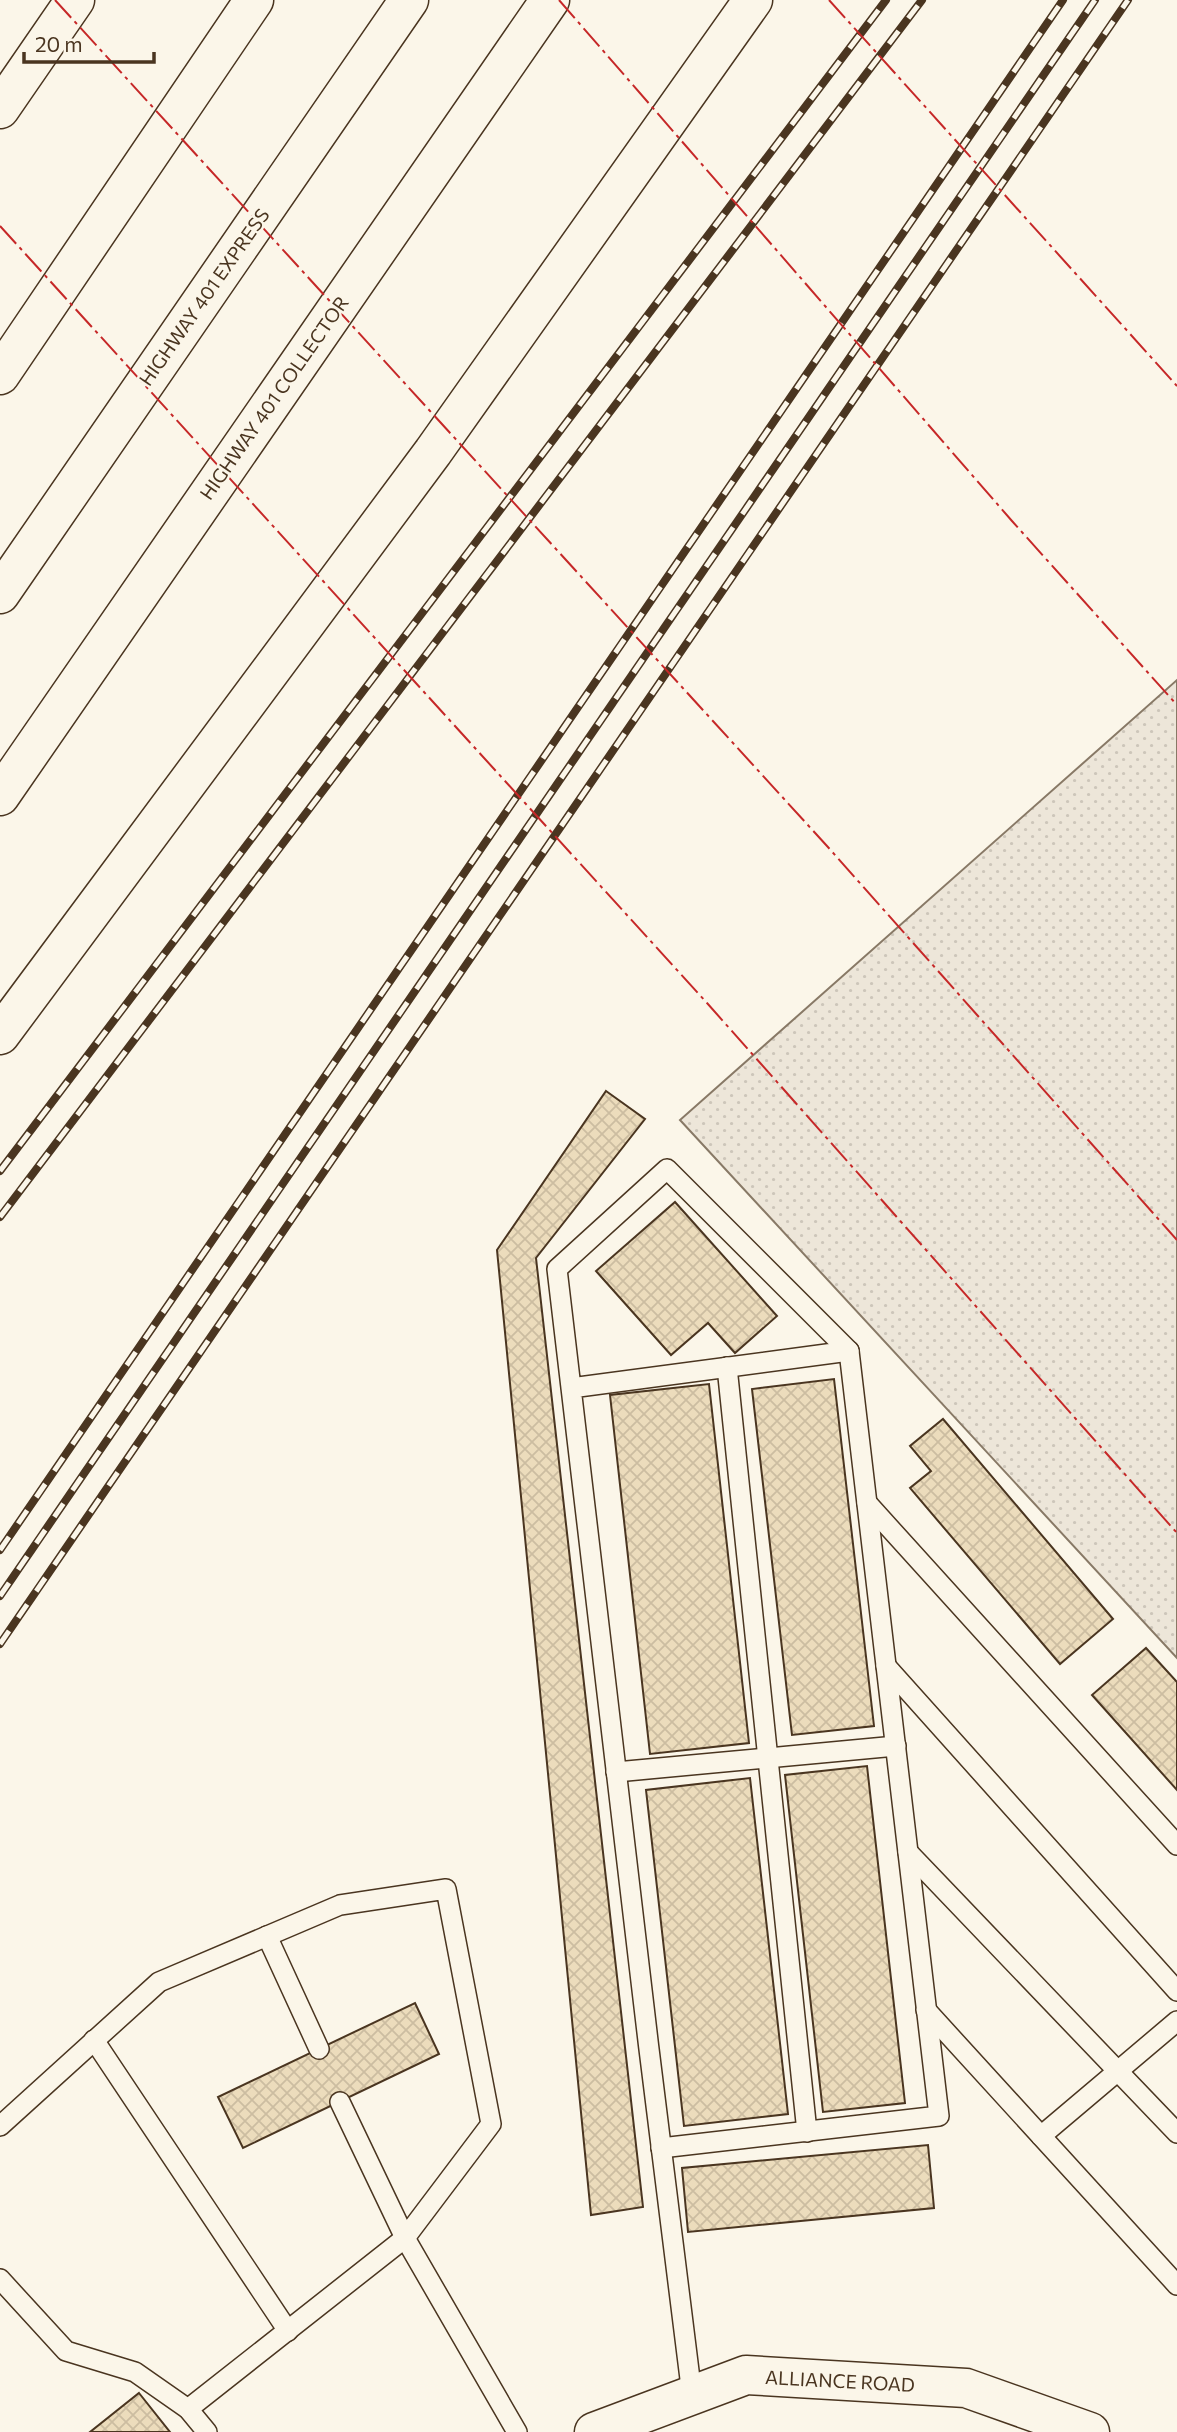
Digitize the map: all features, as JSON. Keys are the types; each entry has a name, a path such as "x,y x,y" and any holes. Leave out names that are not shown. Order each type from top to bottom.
{"main road":[{"path":"0,109 75,0"},
{"path":"0,375 254,0"},
{"name":"HIGHWAY 401 EXPRESS","path":"0,594 409,0"},
{"name":"HIGHWAY 401 COLLECTOR","path":"0,796 550,0"},
{"path":"0,1035 433,452 753,0"},
{"name":"ALLIANCE ROAD","path":"594,2432 746,2375 966,2388 1090,2432"}],"lane":[{"path":"661,2148 939,2116 849,1351 667,1169 557,1269 661,2148 692,2395"},
{"path":"571,1388 849,1351"},
{"path":"727,1367 807,2132"},
{"path":"867,1503 1177,1845"},
{"path":"886,1666 1177,1991"},
{"path":"616,1772 895,1746"},
{"path":"908,1852 1177,2133"},
{"path":"0,2126 159,1982 340,1905 446,1889 491,2124 405,2238 188,2409"},
{"path":"267,1937 319,2049"},
{"path":"926,2010 1177,2285"},
{"path":"1041,2136 1177,2021"},
{"path":"94,2040 288,2331"},
{"path":"340,2102 405,2238 517,2432"},
{"path":"0,2279 66,2351 135,2372 188,2409 207,2432"}],"shaded area":[{"path":"1177,680 1177,1658 680,1120"}],"building":[{"path":"606,1091 645,1119 536,1258 643,2207 591,2215 497,1250"},
{"path":"675,1202 777,1316 735,1353 708,1323 671,1355 596,1271"},
{"path":"834,1379 874,1726 792,1735 752,1389"},
{"path":"709,1384 749,1743 650,1754 610,1395"},
{"path":"943,1419 1113,1619 1060,1664 910,1488 931,1471 910,1446"},
{"path":"1146,1648 1177,1682 1177,1790 1092,1695"},
{"path":"867,1766 905,2103 823,2112 785,1775"},
{"path":"750,1778 788,2114 684,2126 646,1790"},
{"path":"415,2003 439,2054 243,2148 218,2097"},
{"path":"928,2145 934,2208 688,2232 682,2168"},
{"path":"139,2393 170,2432 90,2432"}],"railway":[{"path":"0,1171 886,0"},
{"path":"0,1217 922,0"},
{"path":"0,1550 1063,0"},
{"path":"0,1596 1095,0"},
{"path":"0,1644 1128,0"}],"power":[{"path":"55,0 827,846 1177,1240"},
{"path":"559,0 1012,521 1177,705"},
{"path":"829,0 1177,386"},
{"path":"0,226 707,1003 1177,1533"}]}
